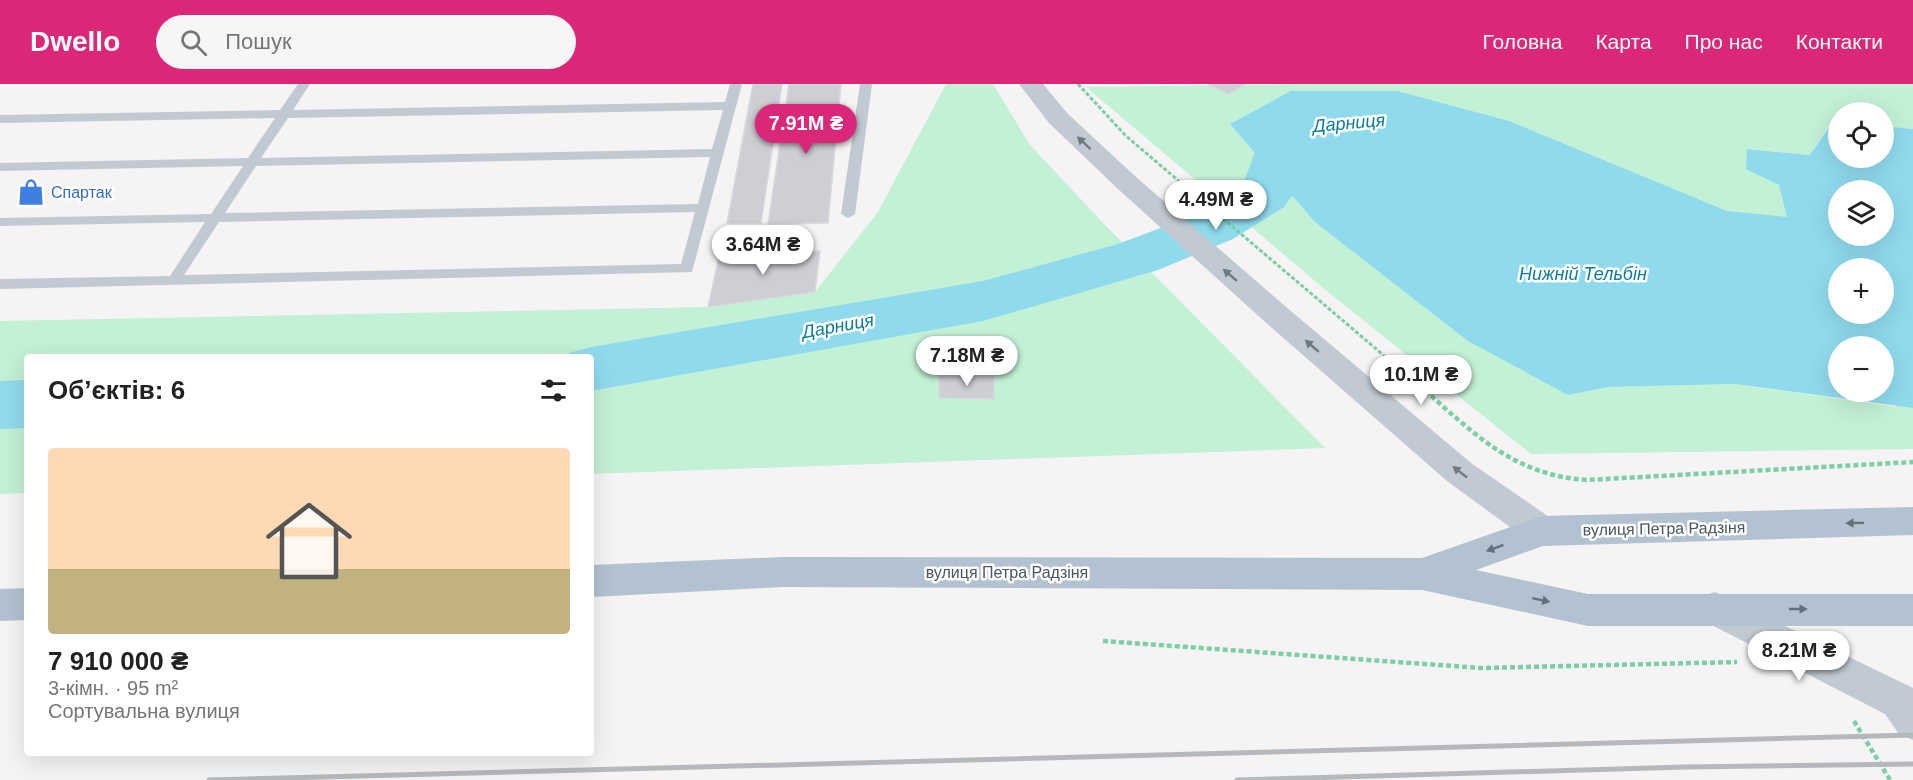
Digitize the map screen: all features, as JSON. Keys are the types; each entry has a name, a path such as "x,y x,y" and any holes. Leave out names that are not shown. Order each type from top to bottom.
{"main road":[{"name":"вулиця Петра Радзіня","path":"1422,574 1542,531 1913,521"},
{"name":"вулиця Петра Радзіня","path":"594,580 783,572 1422,574 1588,610 1913,609"},
{"path":"0,605 24,604"}],"street":[{"path":"1031,84 1058,118 1274,314 1459,472 1542,531"},
{"path":"1715,608 1899,701 1913,721"}],"lane":[{"path":"174,280 304,84"},
{"path":"0,284 687,269 736,84"},
{"path":"848,214 866,84"},
{"path":"0,119 730,106"},
{"path":"0,167 717,153"},
{"path":"0,222 703,208"}],"path":[{"path":"1078,84 1126,136 1280,268 1496,451 1538,474 1559,479 1587,480 1913,462"},
{"path":"1103,641 1481,668 1748,662"},
{"path":"1851,716 1890,780"}],"green space":[{"path":"946,84 993,84 1030,145 1105,225 1325,448 594,474 594,354 24,354 24,493 0,494 0,321 708,307 815,292 878,212"},
{"path":"1314,84 1913,84 1913,129 1894,127 1894,102 1828,102 1828,127 1810,155 1748,149 1746,168 1779,185 1828,227 1828,246 1853,246 1870,258 1828,258 1828,324 1894,324 1894,275 1913,289 1913,449 1531,454 1328,292 1086,87","holes":["1343,109 1828,341 1828,336 1894,336 1893,402 1897,407 1862,402 1828,402 1828,397 1735,384 1608,387 1567,395"]}],"water":[{"name":"Нижній Тельбін","path":"1291,91 1397,91 1509,121 1727,211 1787,217 1779,185 1746,169 1747,149 1810,155 1828,128 1828,168 1894,168 1894,127 1913,129 1913,408 1868,402 1894,402 1894,336 1828,336 1828,397 1735,384 1608,387 1568,395 1468,341 1315,222 1230,124"}],"building":[{"path":"753,84 782,84 761,223 727,223"},
{"path":"789,84 841,84 828,223 768,224"},
{"path":"1208,84 1245,84 1229,94"},
{"path":"820,251 815,292 708,307 720,252"},
{"path":"939,375 994,375 994,399 939,398"}],"waterway":[{"name":"Дарниця","path":"594,368 983,301 1138,257 1214,227 1265,196 1282,147 1308,124 1336,121"},
{"name":"Дарниця","path":"0,405 24,404"}],"railway":[{"path":"209,780 1913,735"},
{"path":"1237,780 1685,767 1913,764"}],"place":[{"name":"Спартак","path":"31,192"}]}
